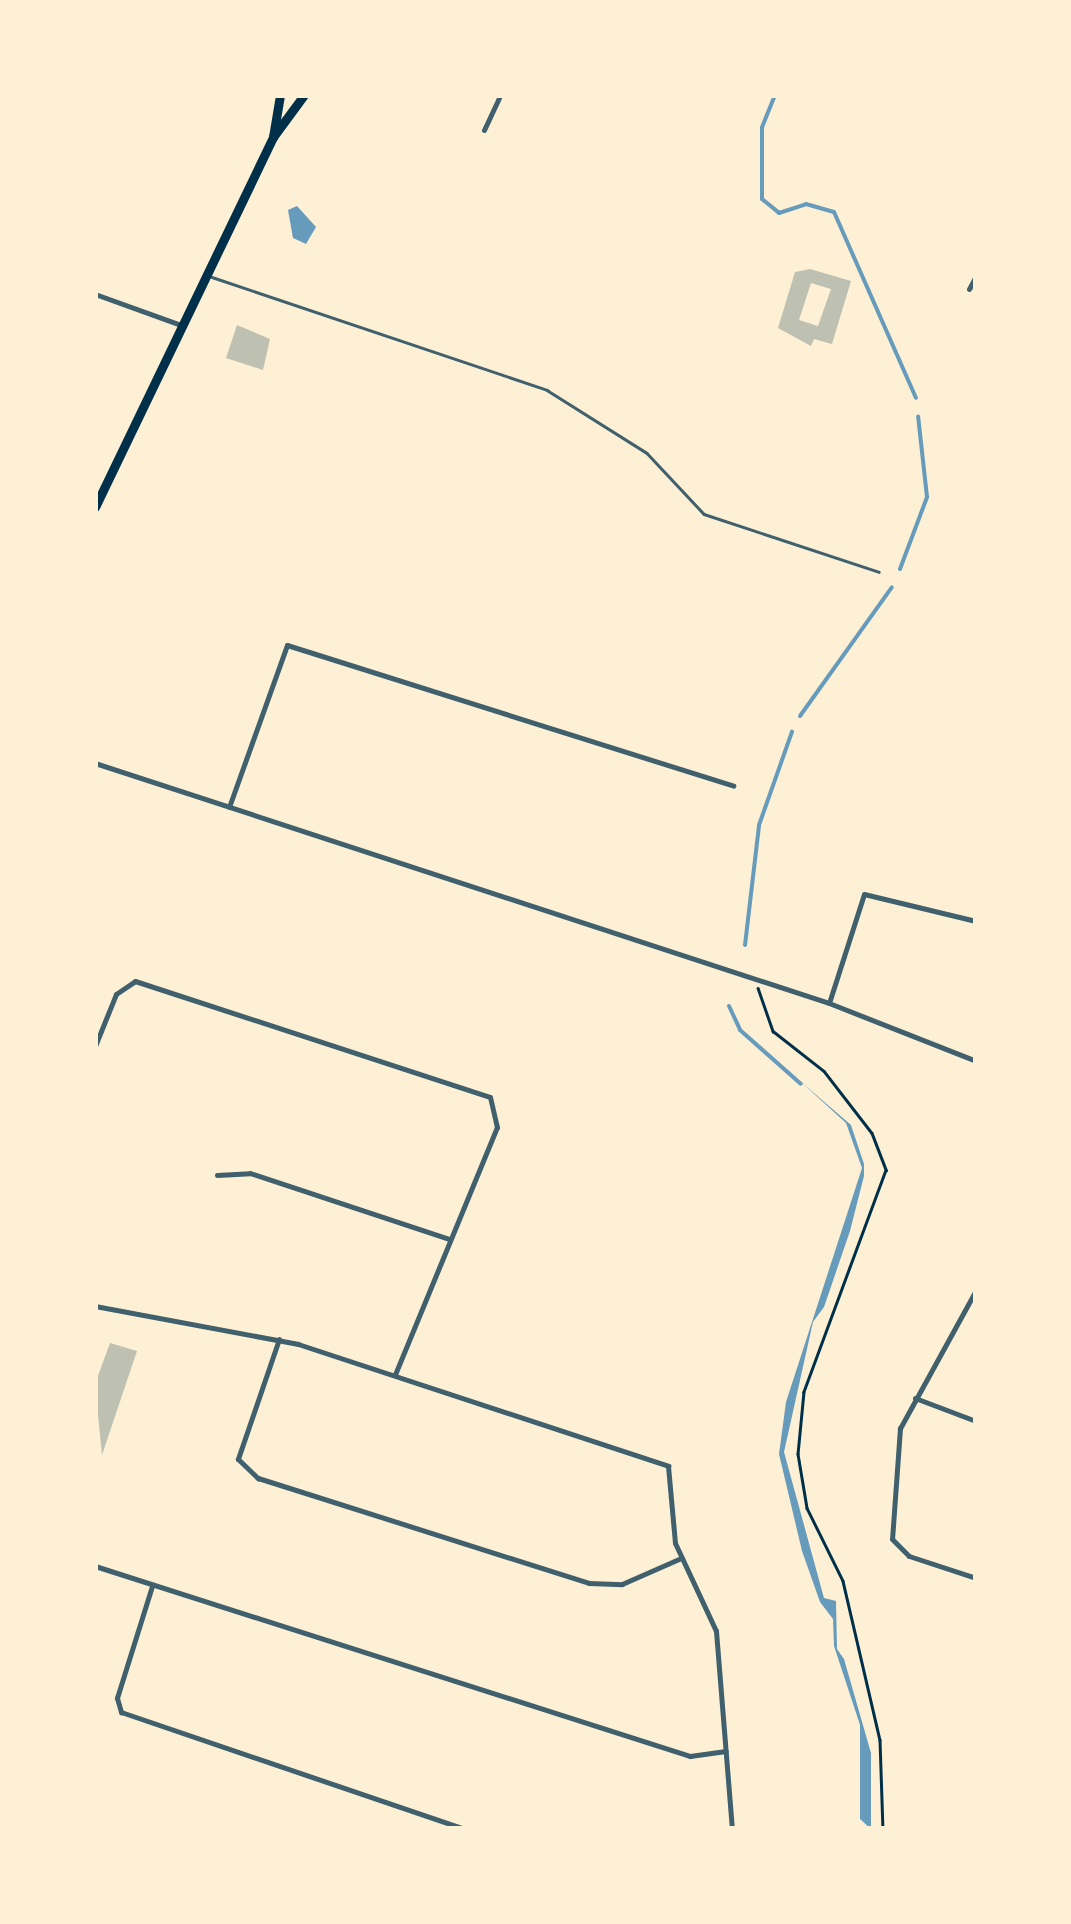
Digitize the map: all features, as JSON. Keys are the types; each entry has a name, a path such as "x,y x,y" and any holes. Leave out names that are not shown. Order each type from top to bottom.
{"main road":[{"path":"273,137 280,95"},
{"path":"95,507 273,137 304,95"}],"street":[{"path":"484,130 500,95"},
{"path":"969,289 976,276"},
{"path":"95,294 181,325"},
{"path":"229,807 287,645 733,786"},
{"path":"95,763 829,1004 976,1061"},
{"path":"829,1004 864,894 976,921"},
{"path":"95,1046 116,994 134,981 490,1098 496,1126 396,1375"},
{"path":"217,1175 250,1173 450,1239"},
{"path":"976,1290 915,1398 894,1456 894,1546 976,1578"},
{"path":"95,1306 279,1339 668,1466 681,1558 716,1632 732,1829"},
{"path":"279,1339 238,1458 258,1478 589,1583 622,1584 681,1558"},
{"path":"915,1398 976,1421"},
{"path":"95,1566 690,1756 726,1751"},
{"path":"152,1586 117,1698 121,1712 464,1829"}],"lane":[{"path":"206,274 547,390 647,452 704,514 878,572"}],"path":[{"path":"758,980 772,1030 824,1070 872,1133 886,1170 804,1392 798,1454 808,1508 843,1582 880,1740 883,1829"}],"water":[{"path":"297,206 316,227 306,244 293,238 288,210"},
{"path":"800,1081 851,1125 864,1164 850,1231 824,1307 813,1322 784,1452 824,1598 836,1601 837,1649 844,1659 871,1753 871,1829 860,1819 860,1725 834,1646 833,1619 820,1602 802,1551 779,1454 786,1402 862,1168 846,1123"}],"building":[{"path":"810,269 851,281 832,344 814,339 811,346 778,328 795,272","holes":["811,283 831,289 818,326 799,320"]},
{"path":"237,325 270,339 263,370 226,358"},
{"path":"110,1343 137,1351 102,1455 95,1384"}],"waterway":[{"path":"775,95 762,128 762,199 779,213 806,204 834,212 916,398"},
{"path":"900,569 927,497 918,416"},
{"path":"800,716 892,587"},
{"path":"745,945 759,825 792,732"},
{"path":"729,1006 740,1030 801,1084"}]}
